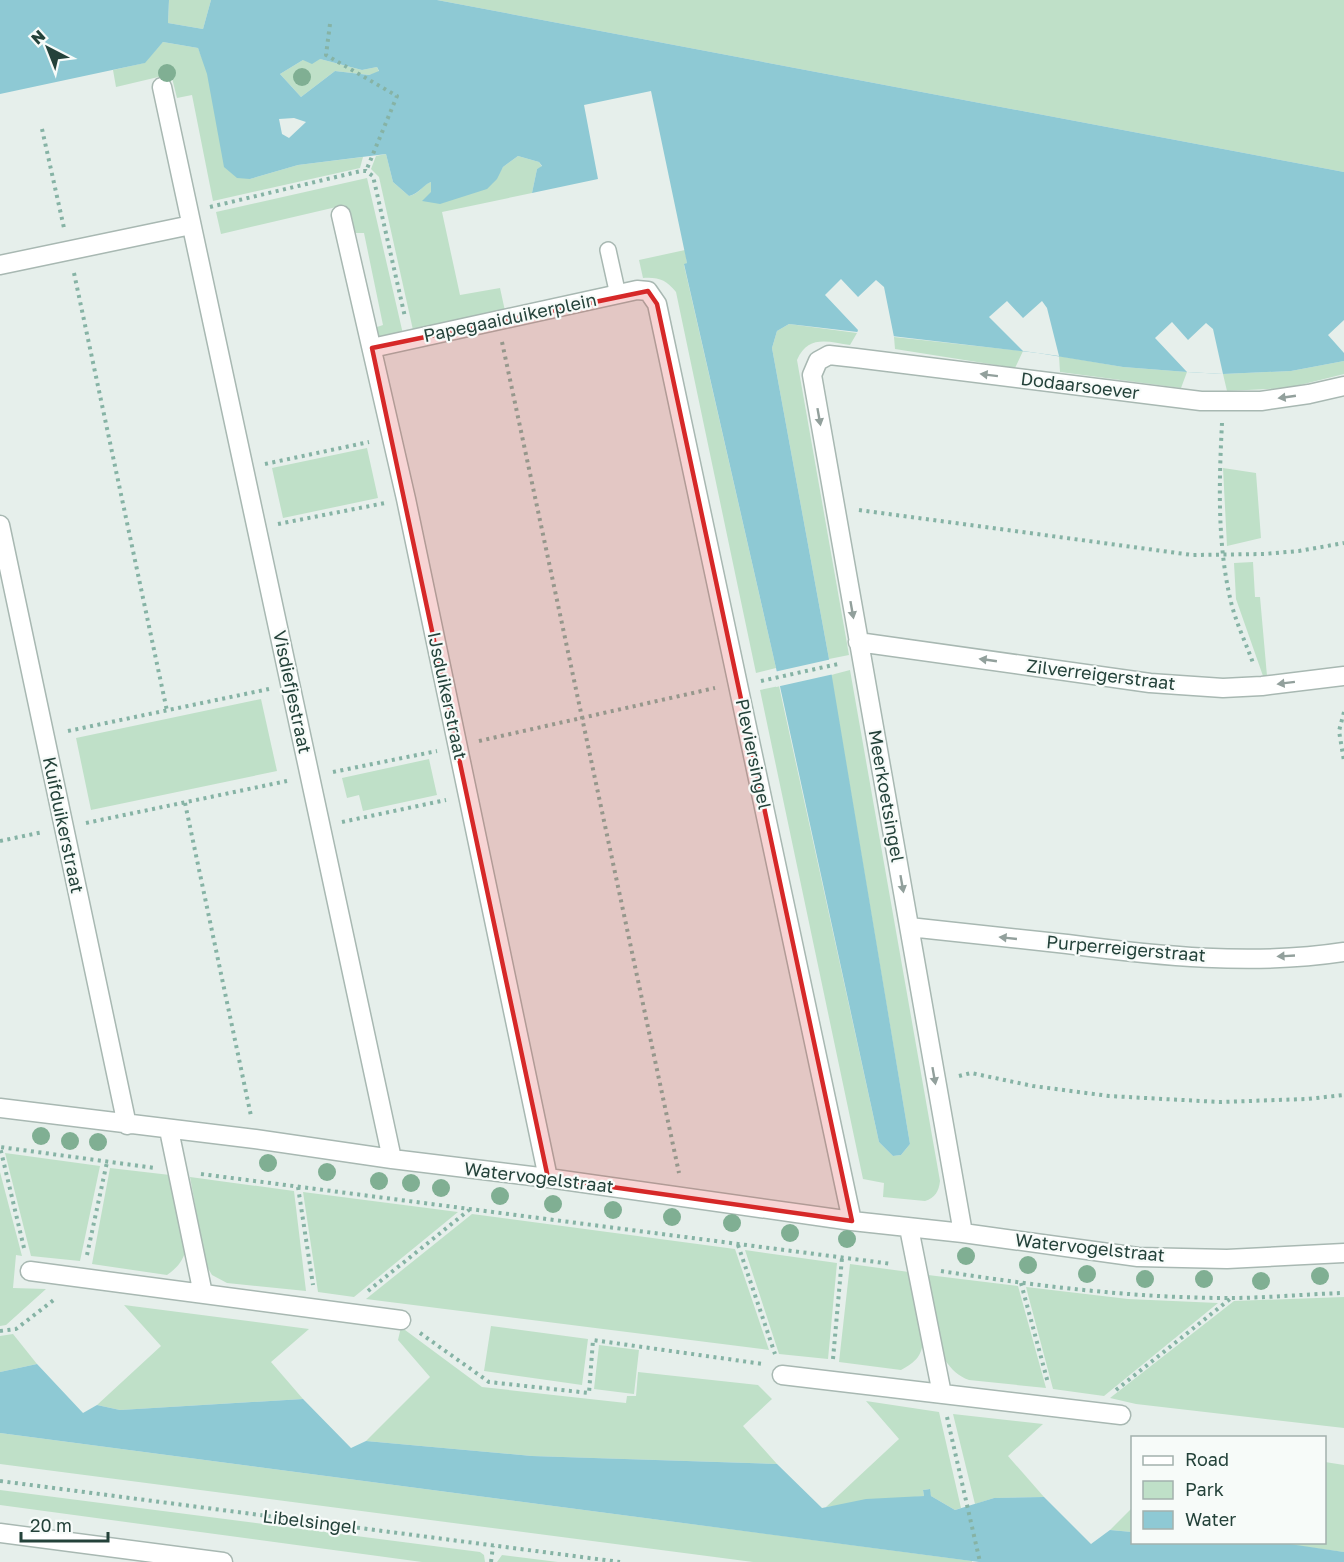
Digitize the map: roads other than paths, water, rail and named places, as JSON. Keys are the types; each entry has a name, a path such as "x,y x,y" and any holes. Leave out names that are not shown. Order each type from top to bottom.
{"street":[{"name":"Visdiefjestraat","path":"162,87 392,1160"},
{"name":"IJsduikerstraat","path":"341,215 406,499 548,1178"},
{"path":"0,265 191,225"},
{"name":"Papegaaiduikerplein","path":"372,348 637,290 648,291"},
{"name":"Pleviersingel","path":"648,291 657,304 852,1221"},
{"name":"Dodaarsoever","path":"818,360 829,355 1201,401 1262,401 1344,386"},
{"name":"Meerkoetsingel","path":"818,360 812,375 963,1233"},
{"name":"Kuifduikerstraat","path":"0,525 127,1125"},
{"name":"Zilverreigerstraat","path":"858,642 1150,683 1224,688 1344,676"},
{"name":"Purperreigerstraat","path":"909,927 1132,954 1270,957 1344,952"},
{"name":"Watervogelstraat","path":"0,1108 255,1139 392,1160 548,1178 852,1221 963,1233 1138,1257 1227,1259 1344,1254"},
{"path":"169,1130 204,1294"},
{"path":"909,1228 942,1394"},
{"path":"30,1271 401,1320"},
{"path":"782,1375 1121,1415"},
{"path":"0,1533 223,1562"}],"lane":[{"path":"608,250 618,295"}],"water":[{"path":"0,0 169,0 168,23 203,29 211,0 437,0 1344,172 1344,361 1291,371 1223,374 1123,367 1038,353 789,324 777,331 772,348 829,659 910,1144 901,1155 893,1156 879,1142 776,668 684,264 687,263 651,91 584,105 598,179 532,193 537,169 542,166 539,162 518,156 503,167 497,179 487,189 440,204 422,201 431,192 431,182 409,196 393,182 386,154 298,165 250,179 237,178 224,167 207,74 198,48 163,42 145,63 0,94","holes":["320,59 362,70 377,67 379,71 369,75 335,71 301,97 280,74 303,60 312,64","294,118 306,122 289,138 282,134 279,119"]},
{"path":"37,1364 83,1413 97,1405 120,1410 303,1399 351,1448 366,1441 532,1456 777,1464 822,1508 866,1499 924,1496 923,1490 930,1489 931,1496 955,1510 994,1498 1044,1497 1091,1544 1110,1530 1131,1532 1131,1544 1290,1544 1344,1552 1344,1562 979,1562 0,1433 0,1372"}]}
